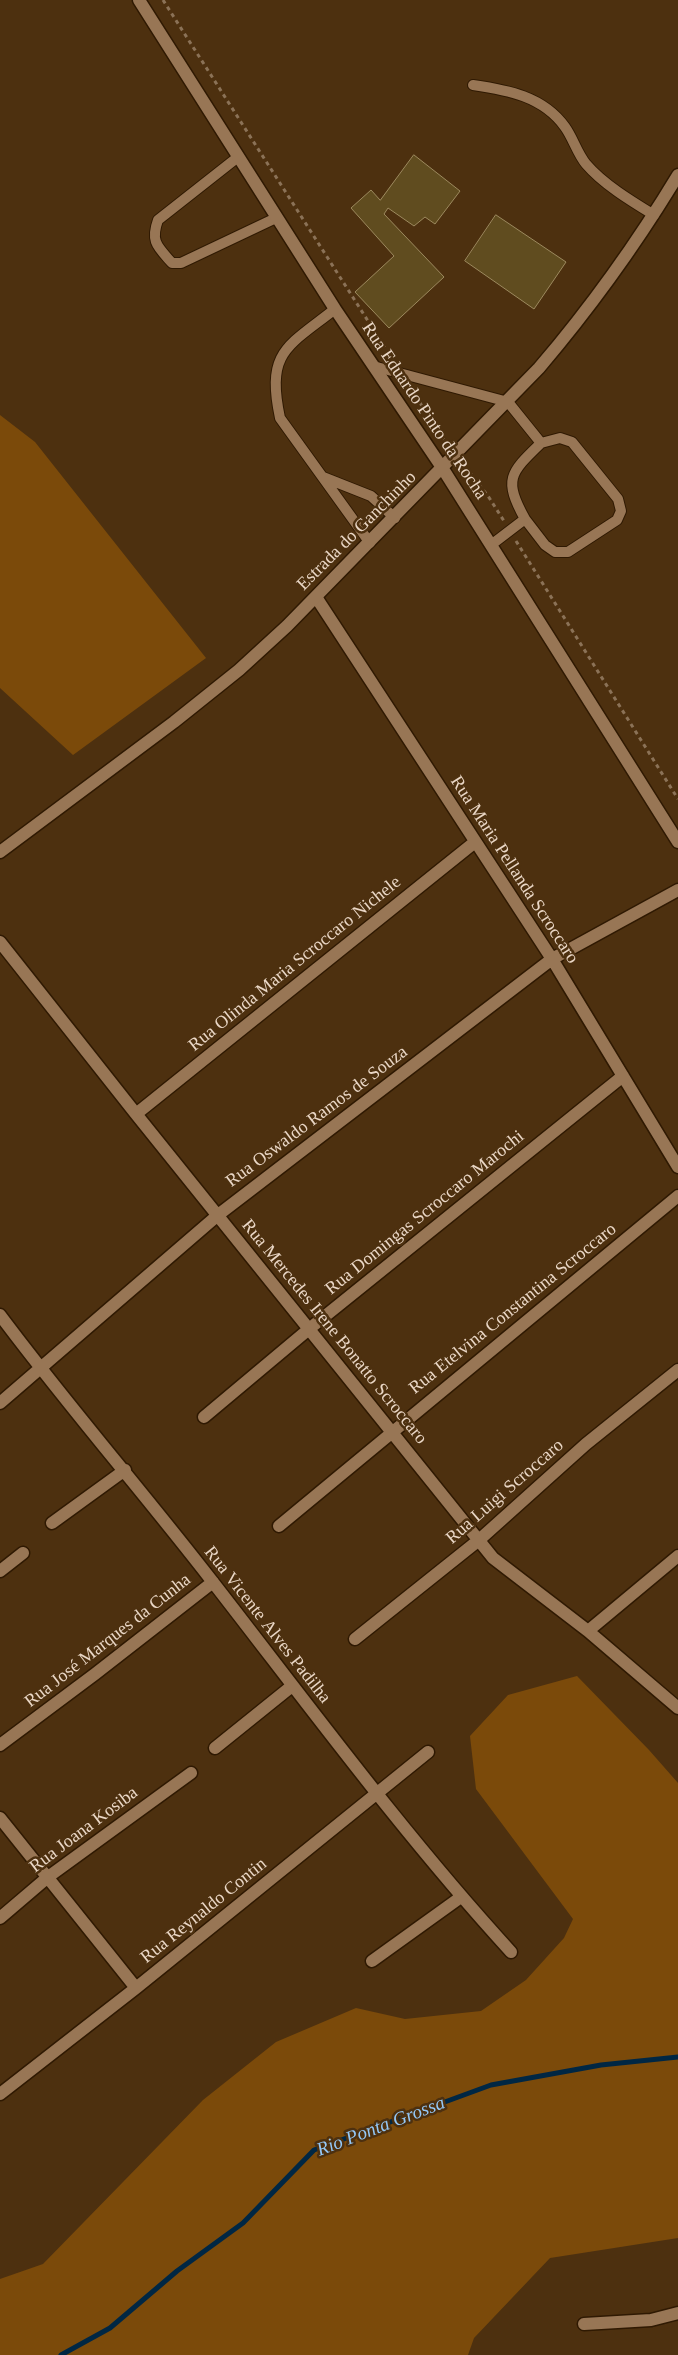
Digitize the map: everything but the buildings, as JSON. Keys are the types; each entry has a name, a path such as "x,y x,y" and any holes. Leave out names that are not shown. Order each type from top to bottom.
{"street":[{"name":"Rua Eduardo Pinto da Rocha","path":"139,0 276,218 443,469 678,842"},
{"name":"Estrada do Ganchinho","path":"0,852 208,696 265,647 316,597 508,402 577,324 627,256 678,175"},
{"name":"Rua Maria Pellanda Scroccaro","path":"316,597 552,959 678,1167"},
{"name":"Rua Olinda Maria Scroccaro Nichele","path":"136,1114 475,842"},
{"name":"Rua Oswaldo Ramos de Souza","path":"0,1403 218,1216 552,959 678,890"},
{"name":"Rua Mercedes Irene Bonatto Scroccaro","path":"0,942 493,1558 588,1631 678,1708"},
{"name":"Rua Domingas Scroccaro Marochi","path":"204,1417 309,1328 623,1076"},
{"name":"Rua Etelvina Constantina Scroccaro","path":"279,1526 678,1196"},
{"name":"Rua Vicente Alves Padilha","path":"0,1315 40,1370 125,1470 377,1794 461,1897 511,1952"},
{"name":"Rua Luigi Scroccaro","path":"355,1639 479,1540 586,1444 678,1370"},
{"path":"52,1523 125,1470"},
{"path":"0,1571 23,1553"},
{"path":"588,1631 678,1556"},
{"name":"Rua José Marques da Cunha","path":"0,1745 213,1582"},
{"path":"215,1748 292,1686"},
{"name":"Rua Reynaldo Contin","path":"0,2094 136,1988 428,1752"},
{"name":"Rua Joana Kosiba","path":"0,1918 48,1877 191,1773"},
{"path":"0,1818 136,1988"},
{"path":"372,1960 461,1897"},
{"path":"584,2324 651,2320 678,2313"}],"lane":[{"path":"473,85 511,91 527,96 548,110 564,126 586,164 626,198 654,215"},
{"path":"238,157 158,220 153,234 156,244 172,263 181,263 276,218"},
{"path":"335,309 287,347 276,368 275,397 280,418 370,542"},
{"path":"373,366 508,402 541,444"},
{"path":"560,438 572,442 618,499 621,511 617,520 568,552 555,552 545,545 525,519 513,497 512,482 516,467 541,444 560,438"},
{"path":"323,477 372,496 395,518"},
{"path":"491,545 525,519"}],"path":[{"path":"163,0 446,443"},
{"path":"463,464 488,496 510,530 678,799"}],"shaded area":[{"path":"0,415 35,442 206,658 73,755 0,688"},
{"path":"577,1676 649,1750 678,1783 678,2238 550,2258 474,2338 468,2355 0,2355 0,2279 43,2264 203,2100 276,2042 356,2008 405,2019 481,2011 526,1980 564,1938 573,1919 476,1789 470,1736 508,1695"}],"waterway":[{"name":"Rio Ponta Grossa","path":"61,2355 110,2328 177,2271 243,2223 314,2150 491,2085 601,2065 678,2057"}]}
